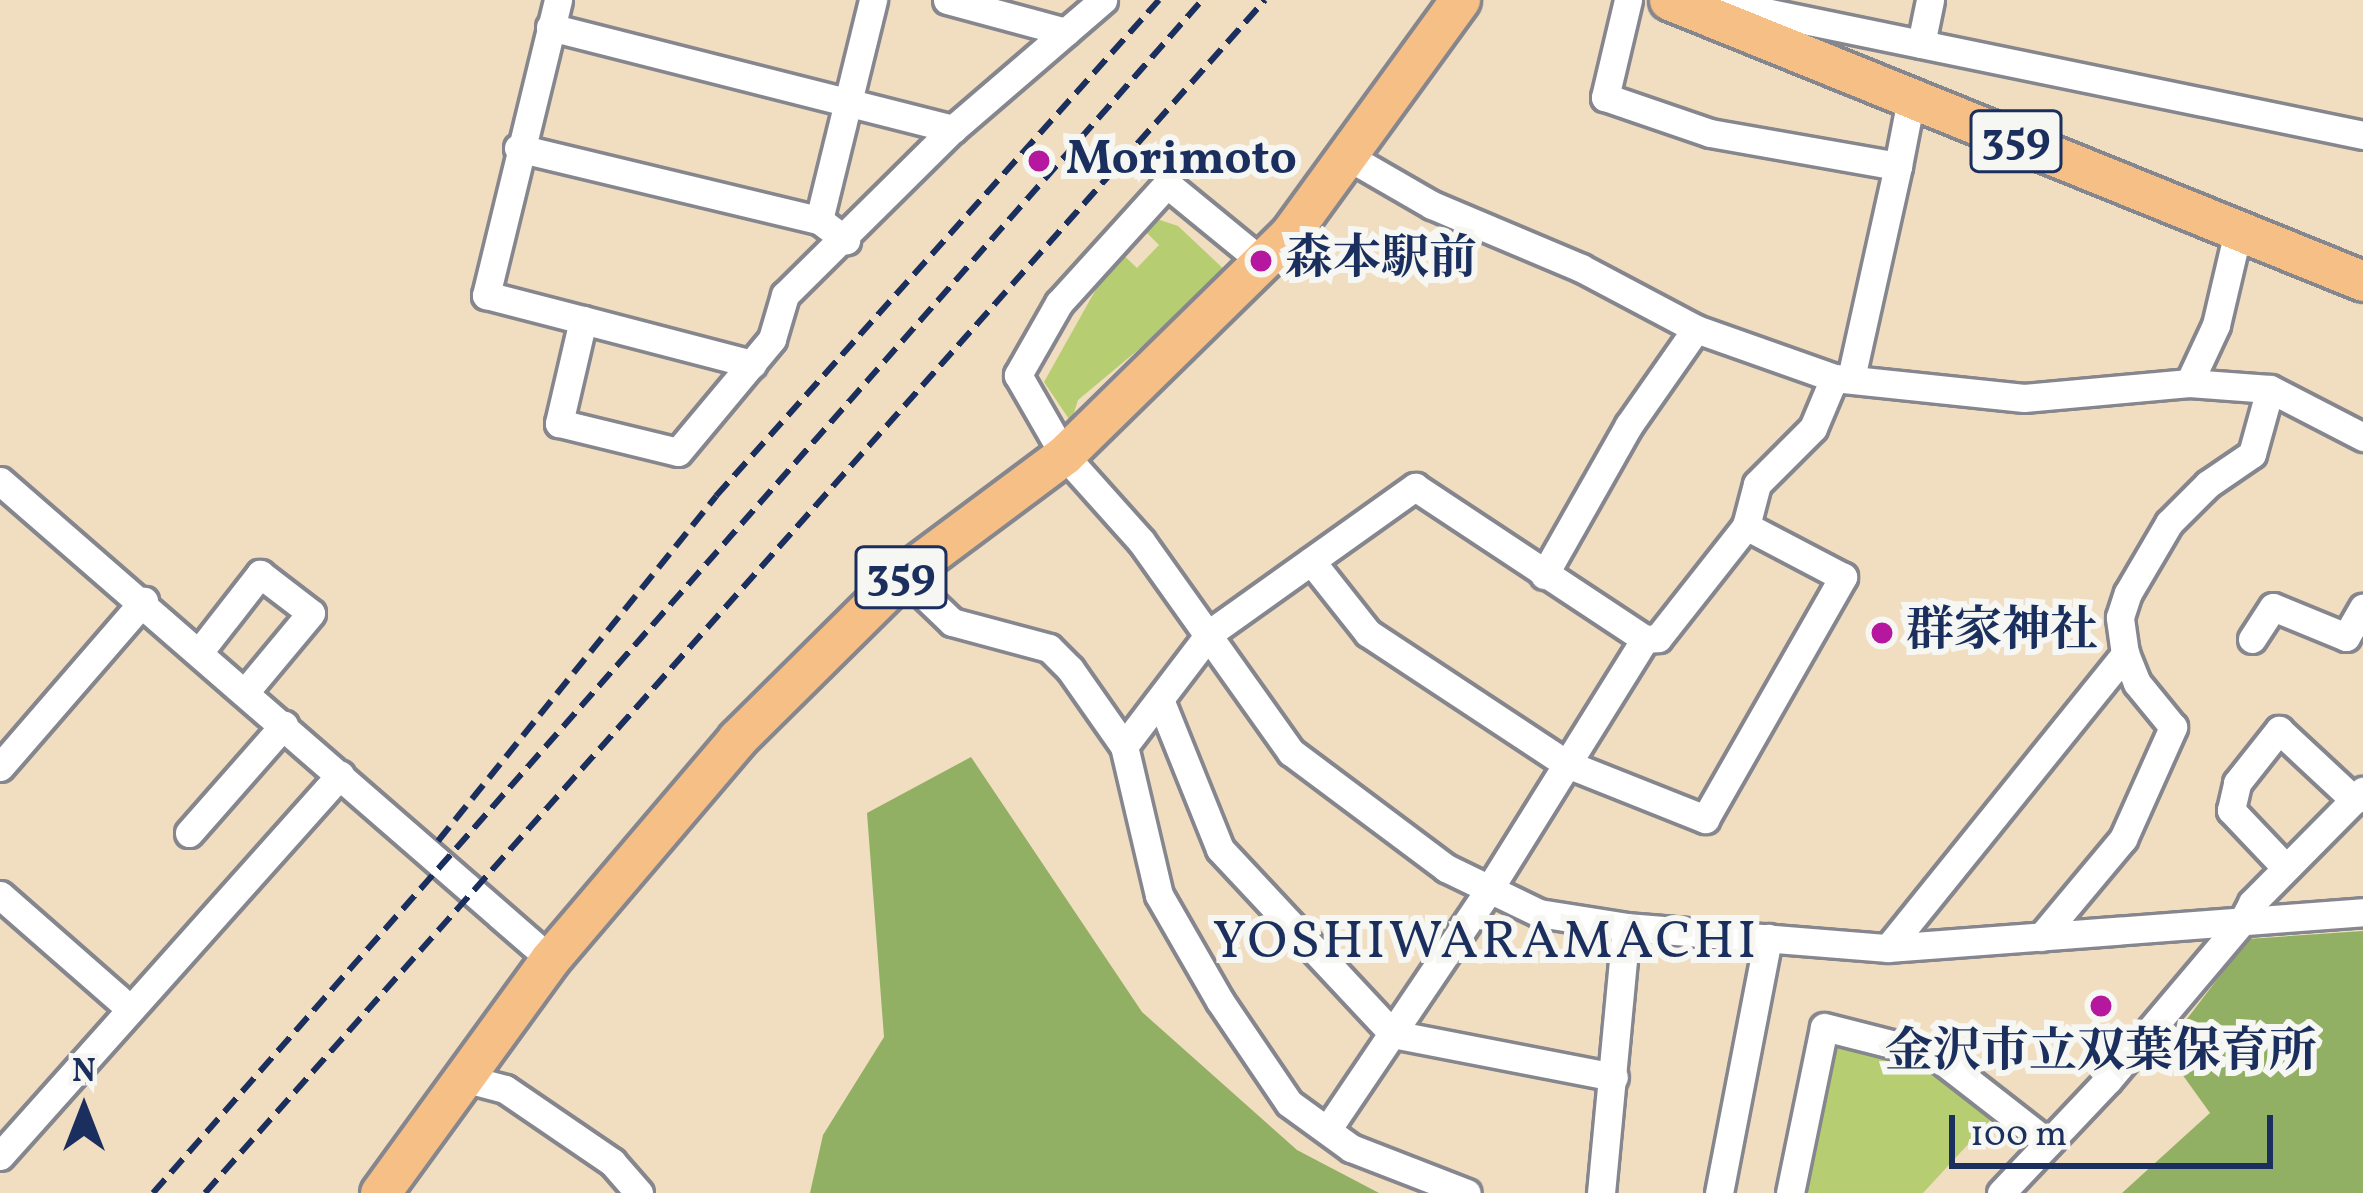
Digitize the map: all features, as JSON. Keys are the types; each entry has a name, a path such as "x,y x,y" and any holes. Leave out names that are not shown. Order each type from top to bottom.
{"highway":[{"name":"359","path":"380,1193 550,959 737,739 903,575 1064,455 1289,235 1460,0"},
{"name":"359","path":"1670,0 2363,281"}],"street":[{"path":"819,220 873,0"},
{"path":"947,0 1066,32"},
{"path":"583,320 559,423 678,452 772,339 785,295 953,129 1102,0"},
{"path":"1628,0 1605,97 1711,133 1898,166"},
{"path":"1707,0 2363,135"},
{"path":"1922,44 1930,0"},
{"path":"752,364 486,295 554,13 953,129"},
{"path":"1124,746 1210,633 1415,487 1645,639 1658,638 1746,526 1756,484 1813,428 1843,378 1911,99"},
{"path":"518,148 819,220 845,239"},
{"path":"1347,156 1432,205 1581,268 1696,329 1843,378 2024,398 2189,383 2270,389 2363,437"},
{"path":"1261,261 1167,184 1059,303 1018,375 1064,455 1141,541 1291,752 1446,868 1539,913 1626,927 1888,948 2363,912"},
{"path":"2189,383 2216,325 2238,230"},
{"path":"1544,575 1629,425 1696,329"},
{"path":"2041,938 2123,839 2173,727 2137,682 2125,654 2120,617 2128,592 2170,524 2208,484 2252,454 2270,389"},
{"path":"0,481 144,601 550,959"},
{"path":"1311,561 1368,633 1567,764 1705,819 1843,577 1746,526"},
{"path":"200,650 260,574 311,614 246,691"},
{"path":"903,575 952,622 1048,648 1070,668 1124,746 1159,895 1220,1001 1289,1103 1351,1148 1467,1193"},
{"path":"4,755 144,601"},
{"path":"2252,639 2273,607 2346,637 2363,607"},
{"path":"1327,1130 1489,891 1645,639"},
{"path":"1888,948 2125,654"},
{"path":"1161,702 1220,849 1393,1034 1614,1077"},
{"path":"190,833 284,725"},
{"path":"2001,1193 2243,920 2252,903 2358,795 2279,730 2237,783 2231,810 2286,868"},
{"path":"0,1156 340,775"},
{"path":"0,895 130,1009"},
{"path":"1601,1193 1626,927"},
{"path":"1719,1193 1768,938"},
{"path":"1790,1193 1824,1027 1935,1055 2048,1142"},
{"path":"463,1078 505,1088 612,1162 639,1193"}],"green space":[{"path":"1151,217 1178,226 1229,274 1078,400 1071,422 1044,382 1118,250 1137,268 1159,245 1140,226"},
{"path":"971,757 1142,1012 1297,1150 1379,1193 810,1193 823,1135 884,1037 867,813"},
{"path":"2363,931 2363,1193 2122,1193 2210,1113 2164,1049 2248,939"},
{"path":"1831,1042 1927,1064 1996,1114 1923,1193 1795,1193"}],"railway":[{"path":"438,841 716,496 1159,0"},
{"path":"153,1193 1202,0"},
{"path":"205,1193 1265,0"}],"place":[{"name":"Morimoto","path":"1039,161"},
{"name":"森本駅前","path":"1261,261"},
{"name":"群家神社","path":"1882,633"},
{"name":"金沢市立双葉保育所","path":"2101,1006"}],"district":[{"name":"YOSHIWARAMACHI","path":"1486,944"}]}
